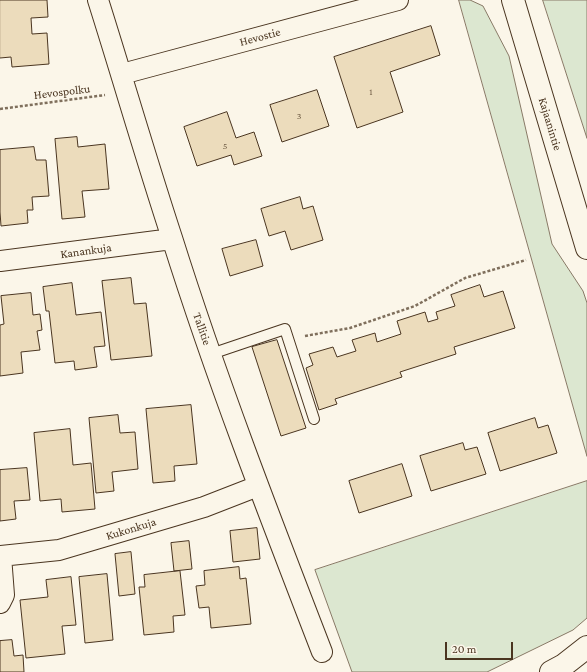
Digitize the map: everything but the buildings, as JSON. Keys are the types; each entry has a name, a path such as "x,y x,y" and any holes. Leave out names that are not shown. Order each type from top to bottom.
{"main road":[{"name":"Kajaanintie","path":"513,0 587,248"},
{"path":"557,669 587,647"},
{"path":"557,669 587,661"}],"street":[{"name":"Tallitie","path":"98,0 172,239 211,354 258,486 322,652"},
{"name":"Hevostie","path":"124,83 398,0"},
{"name":"Kanankuja","path":"0,261 172,239"},
{"name":"Kukonkuja","path":"0,603 4,595 1,556 59,550 204,507 258,486"}],"lane":[{"path":"211,354 285,329 314,419"}],"path":[{"name":"Hevospolku","path":"0,108 124,83"},
{"path":"288,339 350,328 415,306 465,278 526,260"}],"green space":[{"path":"459,0 470,0 483,6 509,56 552,244 583,291 587,303 587,456"},
{"path":"543,0 587,0 587,138"},
{"path":"587,481 587,618 573,630 487,672 352,672 315,570"}]}
